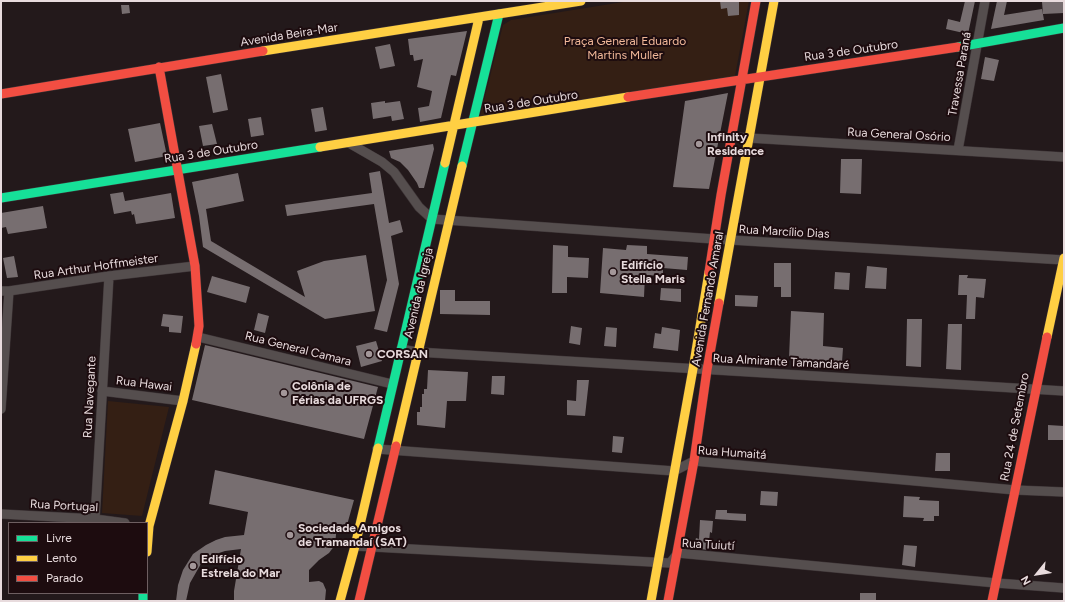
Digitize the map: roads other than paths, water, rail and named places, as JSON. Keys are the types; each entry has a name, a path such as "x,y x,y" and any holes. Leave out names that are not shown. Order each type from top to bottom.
{"street":[{"name":"Avenida Beira-Mar","path":"1,94 160,67 581,1"},
{"name":"Avenida Fernando Amaral","path":"651,601 693,369 721,195 756,1"},
{"name":"Avenida Fernando Amaral","path":"668,601 694,461 707,370 774,1"},
{"name":"Travessa Paraná","path":"958,150 985,1"},
{"name":"Avenida da Igreja","path":"359,601 373,548 394,451 448,221 499,14"},
{"name":"Avenida da Igreja","path":"340,601 355,546 479,18"},
{"name":"Rua 3 de Outubro","path":"1,198 741,79 977,44 1064,28"},
{"path":"148,526 183,401 198,337 199,326 195,266 160,67"},
{"name":"Rua General Osório","path":"732,137 1064,157"},
{"path":"349,143 382,162 394,172 419,207 432,219"},
{"path":"721,195 740,188"},
{"name":"Rua Marcílio Dias","path":"432,219 714,239 1064,259"},
{"name":"Rua 24 de Setembro","path":"992,601 1035,389 1064,259"},
{"name":"Rua Arthur Hoffmeister","path":"5,291 109,276 195,266"},
{"name":"Rua Navegante","path":"95,519 109,276"},
{"path":"1,409 5,291"},
{"name":"Rua General Camara","path":"198,337 392,384"},
{"name":"Rua Almirante Tamandaré","path":"401,349 417,352 1064,391"},
{"name":"Rua Hawai","path":"102,391 183,401"},
{"path":"377,450 674,471"},
{"name":"Rua Humaitá","path":"674,471 694,461 1015,490 1064,492"},
{"name":"Rua Portugal","path":"1,514 95,519 118,522"},
{"name":"Rua Tuiutí","path":"355,546 670,563 678,553 1064,588"}],"place":[{"name":"Infinity Residence","path":"699,144"},
{"name":"Edifício Stella Maris","path":"613,272"},
{"name":"CORSAN","path":"369,354"},
{"name":"Colônia de Férias da UFRGS","path":"284,393"},
{"name":"Sociedade Amigos de Tramandaí (SAT)","path":"290,535"},
{"name":"Edifício Estrela do Mar","path":"193,566"}],"park label":[{"name":"Praça General Eduardo Martins Muller","path":"625,48"}]}
